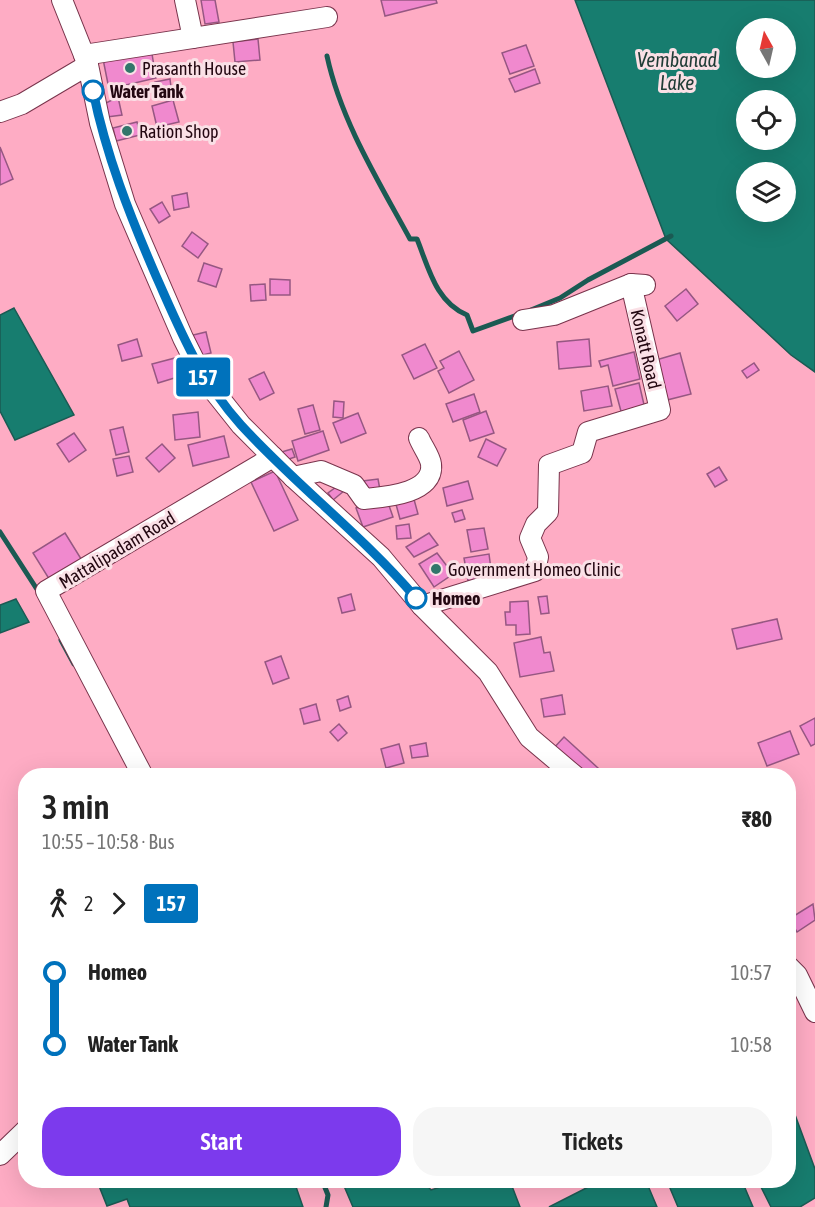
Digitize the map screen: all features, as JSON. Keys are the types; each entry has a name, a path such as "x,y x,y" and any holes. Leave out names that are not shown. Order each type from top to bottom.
{"street":[{"path":"62,0 86,60 100,123 125,204 183,339 202,376 241,425 293,477 381,557 422,606 488,672 529,737 563,768"},
{"path":"185,0 193,38"},
{"path":"0,112 22,104 86,60 193,38 327,17"},
{"name":"Konatt Road","path":"422,606 535,571 538,557 530,538 536,524 548,512 549,465 582,453 588,432 660,410 638,284 554,315 523,320"},
{"path":"293,477 321,471 354,485 364,499 394,495 422,485 428,476 431,465 419,438"},
{"name":"Mattalipadam Road","path":"139,768 46,591 273,457"},
{"path":"796,974 815,1011"},
{"path":"0,1155 18,1138"}],"water":[{"name":"Vembanad Lake","path":"575,0 815,0 815,372 791,355 666,239"},
{"path":"14,308 74,415 15,440 0,411 0,315"},
{"path":"16,599 29,622 0,633 0,605"},
{"path":"796,1117 815,1169 815,1198 800,1207 771,1207 762,1188 796,1188"},
{"path":"100,1188 296,1188 303,1207 130,1207 127,1199 107,1206"},
{"path":"345,1188 429,1188 431,1190 437,1188 513,1188 520,1207 353,1207"},
{"path":"586,1188 649,1188 657,1207 549,1207"},
{"path":"670,1188 745,1188 753,1207 678,1207"}],"building":[{"path":"201,0 215,0 219,22 205,24"},
{"path":"381,0 436,0 437,3 385,16"},
{"path":"258,39 260,60 235,62 233,42"},
{"path":"526,45 534,66 510,74 502,53"},
{"name":"Prasanth House","path":"151,48 156,78 109,89 103,59"},
{"path":"535,69 540,83 515,92 509,79"},
{"path":"170,79 172,95 158,98 155,82"},
{"path":"118,97 122,115 107,117 104,104"},
{"path":"173,100 179,122 157,127 152,106"},
{"name":"Ration Shop","path":"137,122 140,135 116,141 113,128"},
{"path":"0,147 13,179 0,185"},
{"path":"187,193 189,207 174,210 172,196"},
{"path":"162,202 170,216 159,223 150,209"},
{"path":"192,232 208,244 198,258 182,246"},
{"path":"204,263 222,269 216,287 198,281"},
{"path":"270,279 290,280 290,295 270,295"},
{"path":"265,284 266,300 251,301 250,285"},
{"path":"686,289 698,304 677,321 665,306"},
{"path":"206,332 211,353 194,357 189,336"},
{"path":"137,339 142,356 122,361 118,345"},
{"path":"589,339 591,366 559,369 557,342"},
{"path":"425,344 437,368 414,379 402,355"},
{"path":"459,351 474,380 449,393 438,371 444,368 440,361"},
{"path":"634,352 640,379 613,386 608,365 601,367 599,361"},
{"path":"680,353 691,394 667,400 656,360"},
{"path":"175,358 181,376 158,383 152,364"},
{"path":"754,363 759,370 747,378 742,371"},
{"path":"264,372 274,393 260,400 249,379"},
{"path":"639,383 645,409 622,415 615,389"},
{"path":"608,386 612,406 584,411 581,391"},
{"path":"474,394 480,412 453,422 446,404"},
{"path":"334,401 344,402 343,418 333,417"},
{"path":"313,405 320,430 305,434 298,409"},
{"path":"486,411 494,433 470,441 463,420"},
{"path":"198,412 200,437 175,440 173,415"},
{"path":"358,413 366,433 341,443 333,423"},
{"path":"123,427 129,452 116,455 110,430"},
{"path":"323,431 329,450 298,461 292,441"},
{"path":"74,433 86,450 69,462 57,444"},
{"path":"224,436 229,457 193,466 188,445"},
{"path":"486,439 506,449 497,466 478,457"},
{"path":"162,444 175,458 159,472 146,458"},
{"path":"292,449 295,457 280,462 278,453"},
{"path":"129,456 133,472 117,476 113,459"},
{"path":"719,467 727,480 715,487 707,474"},
{"path":"275,471 298,520 274,531 251,482"},
{"path":"378,479 380,490 365,492 363,481"},
{"path":"468,481 473,499 447,506 443,488"},
{"path":"339,485 344,491 333,500 328,493"},
{"path":"412,492 418,514 400,519 394,497"},
{"path":"386,497 393,517 363,527 356,508"},
{"path":"462,510 465,519 455,522 452,513"},
{"path":"409,524 411,538 397,539 396,526"},
{"path":"484,528 488,549 471,552 467,530"},
{"path":"65,533 83,562 51,582 33,553"},
{"path":"429,533 438,545 414,557 406,547"},
{"name":"Government Homeo Clinic","path":"437,553 453,574 434,587 419,564"},
{"path":"489,554 492,577 468,581 464,558"},
{"path":"351,594 355,610 342,613 338,598"},
{"path":"547,596 549,613 541,614 538,597"},
{"path":"528,601 530,634 516,635 516,625 506,625 505,612 510,612 510,602"},
{"path":"777,619 782,639 737,649 732,629"},
{"path":"541,637 544,653 550,652 554,671 520,677 514,643"},
{"path":"281,656 289,678 273,684 265,662"},
{"path":"562,695 565,714 544,717 541,699"},
{"path":"348,696 351,707 340,711 337,700"},
{"path":"316,704 320,720 304,724 300,709"},
{"path":"815,718 815,744 811,746 800,726"},
{"path":"339,724 347,733 338,741 330,732"},
{"path":"790,731 799,754 767,766 758,743"},
{"path":"564,737 598,768 573,768 552,750"},
{"path":"426,743 428,756 412,758 410,746"},
{"path":"399,744 404,763 386,768 381,749"},
{"path":"813,904 815,920 797,932 796,915"}],"waterway":[{"path":"327,56 333,80 362,150 410,239 417,239 430,273 441,293 456,309 467,315 473,331 520,314"},
{"path":"531,310 560,298 588,280 671,236"},
{"path":"0,532 40,594"},
{"path":"61,640 74,664"},
{"path":"325,1188 328,1195 326,1207"}],"bus line":[{"name":"157","path":"93,91 100,123 125,204 183,339 202,376 241,425 293,477 381,557 416,598"}],"place":[{"name":"Prasanth House","path":"130,68"},
{"name":"Water Tank","path":"93,91"},
{"name":"Ration Shop","path":"127,131"},
{"name":"Government Homeo Clinic","path":"436,569"},
{"name":"Homeo","path":"416,598"}]}
